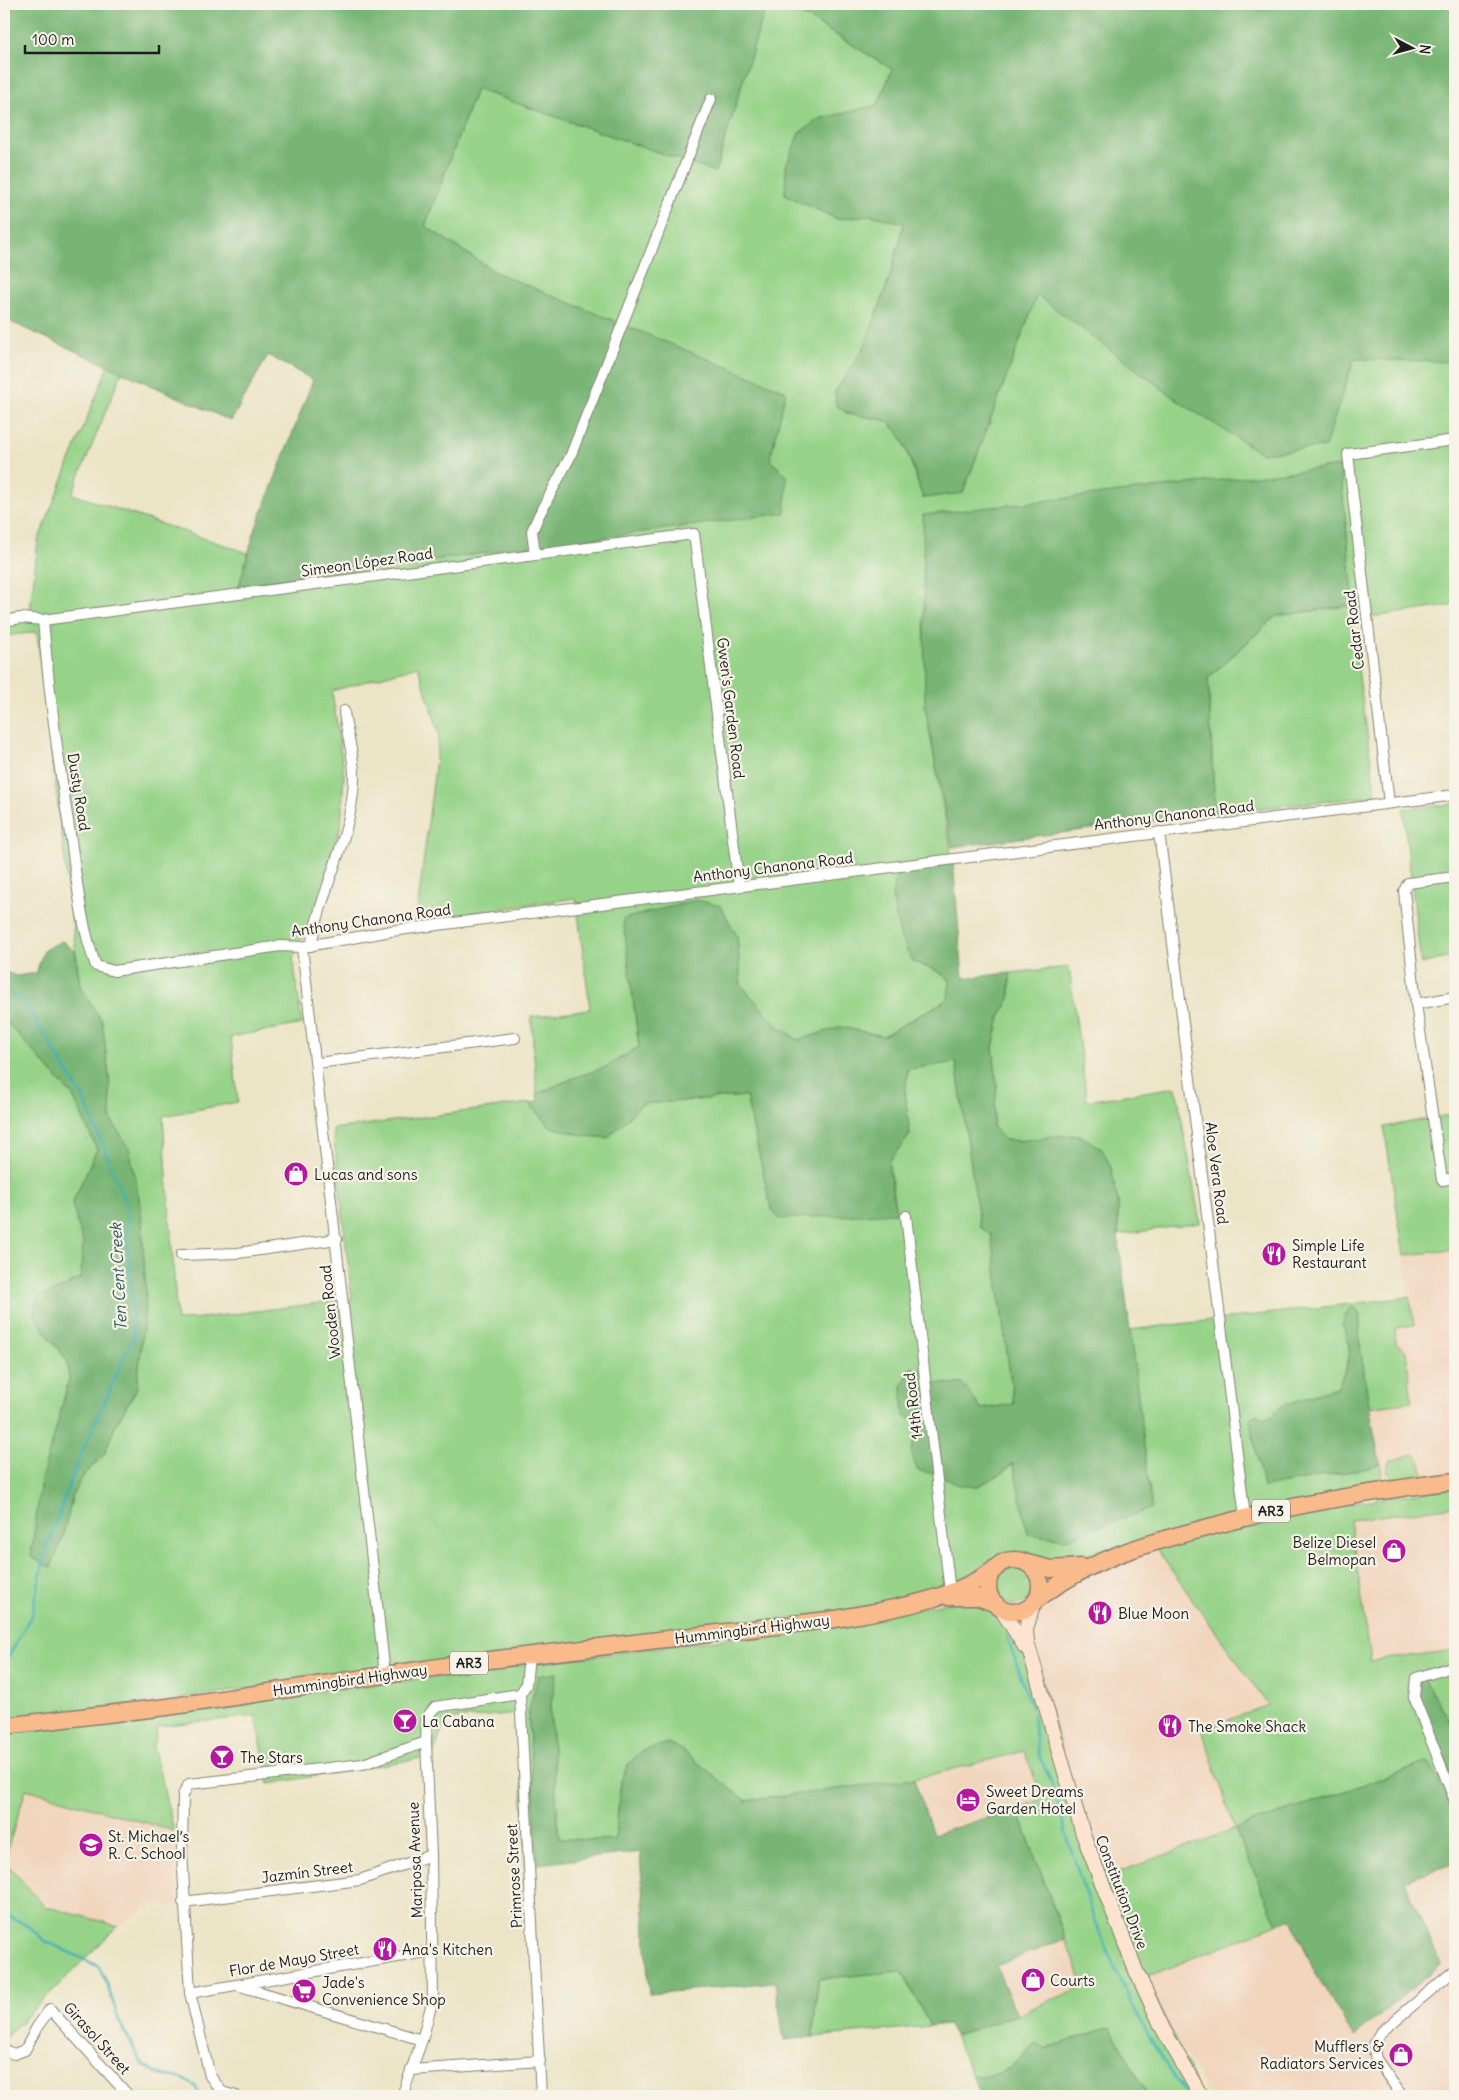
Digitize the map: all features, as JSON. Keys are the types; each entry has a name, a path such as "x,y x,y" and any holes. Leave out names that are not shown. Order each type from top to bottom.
{"main road":[{"name":"AR3","path":"1035,1602 1060,1582 1093,1564 1141,1545 1244,1517 1328,1499 1455,1482"},
{"path":"1011,1560 1027,1563 1038,1576 1039,1592 1035,1602 1018,1612 998,1606 991,1598 988,1582 996,1568 1011,1560"},
{"name":"AR3","path":"1027,1563 1041,1568 1062,1570 1093,1564"},
{"name":"Hummingbird Highway","path":"4,1726 167,1707 385,1674 836,1619 888,1610 933,1598 974,1582 996,1568"},
{"name":"Hummingbird Highway","path":"933,1598 978,1597 998,1606"},
{"name":"Constitution Drive","path":"1035,1602 1026,1630 1032,1659 1083,1834 1136,1970 1163,2029 1202,2096"},
{"name":"Constitution Drive","path":"998,1606 1032,1659"}],"street":[{"path":"536,554 532,530 570,457 711,99"},
{"name":"Cedar Road","path":"1389,803 1348,454 1455,440"},
{"name":"Simeon López Road","path":"4,620 21,618 43,620 694,534"},
{"name":"Gwen's Garden Road","path":"694,534 739,886"},
{"name":"Dusty Road","path":"43,620 50,696 79,902 88,947 96,966"},
{"name":"Wooden Road","path":"344,711 346,734 353,761 352,798 347,825 306,947 317,1063 385,1674"},
{"name":"Anthony Chanona Road","path":"96,966 114,971 280,946 306,947 391,931 1455,795"},
{"name":"Aloe Vera Road","path":"1159,832 1244,1517"},
{"path":"1455,877 1408,883 1404,891 1416,1004 1442,1180 1455,1178"},
{"path":"1416,1004 1455,997"},
{"path":"317,1063 516,1038"},
{"name":"14th Road","path":"906,1216 950,1592"},
{"path":"181,1255 238,1253 337,1239"},
{"name":"Primrose Street","path":"529,1656 526,1685 520,1694 542,2096"},
{"path":"1455,1666 1416,1678 1414,1697 1455,1801"},
{"name":"Mariposa Avenue","path":"402,2096 422,2040 433,1999 431,1855 426,1742 427,1716 434,1706 520,1694"},
{"path":"236,2096 222,2092 210,2076 190,1993 184,1902 183,1795 189,1784 362,1764 426,1742"},
{"name":"Jazmín Street","path":"184,1902 360,1880 431,1855"},
{"name":"Flor de Mayo Street","path":"190,1993 432,1951"},
{"path":"1402,2096 1376,2059 1373,2045 1380,2033 1455,1970"},
{"path":"236,1985 422,2040"},
{"name":"Girasol Street","path":"4,2050 14,2054 25,2050 50,2008 129,2096"},
{"path":"411,2070 540,2061"}],"shaded area":[{"path":"1455,1250 1455,1474 1421,1479 1419,1458 1414,1454 1389,1461 1387,1470 1393,1481 1378,1485 1369,1408 1412,1402 1396,1343 1395,1328 1414,1325 1404,1255"},
{"path":"1455,1506 1455,1650 1371,1661 1350,1519"},
{"path":"1155,1547 1268,1705 1202,1730 1235,1829 1108,1876 1070,1779 1029,1640 1036,1612 1065,1584"},
{"path":"1024,1750 1043,1799 933,1835 914,1779"},
{"name":"St. Michael’s R. C. School","path":"26,1789 174,1831 177,1906 152,1904 118,1926 44,1907 4,1860"},
{"path":"1455,1863 1455,2096 1210,2096 1169,2026 1146,1977 1292,1918 1314,1971 1404,1880"},
{"path":"1065,1939 1083,1986 1017,2015 996,1966"}],"green space":[{"path":"4,4 740,4 764,12 715,172 476,89 425,226 497,273 786,391 770,460 787,476 785,513 239,586 254,533 313,380 268,355 231,421 4,319"},
{"path":"740,4 791,4 790,7 892,69 878,105 819,119 837,219 870,215 904,223 891,274 865,346 835,392 846,413 886,420 901,435 923,498 963,493 1037,294 1181,403 1324,447 1354,359 1455,362 1455,605 1351,620 1376,796 1215,813 1208,678 1276,616 1354,605 1340,466 925,707 953,863 913,961 935,970 950,980 948,999 883,1036 841,1027 798,1040 778,1026 741,985 737,936 624,919 639,1047 606,1067 576,1077 537,1094 531,1017 590,1009 576,898 416,921 439,734 418,666 332,691 344,774 341,826 306,932 293,958 302,1024 231,1037 238,1102 163,1116 177,1321 352,1299 333,1129 529,1103 551,1127 607,1138 642,1104 746,1096 771,1208 893,1190 888,1162 910,1135 905,1093 908,1069 956,1062 980,1227 991,1234 1014,1404 981,1409 963,1384 902,1386 904,1415 919,1422 1000,1475 1014,1463 1028,1534 1151,1508 1129,1330 1410,1297 1414,1325 1395,1328 1396,1343 1406,1351 1412,1402 1369,1408 1359,1339 1360,1314 1342,1325 1348,1342 1349,1356 1345,1371 1337,1387 1282,1406 1272,1415 1263,1419 1263,1487 1374,1467 1380,1463 1382,1474 1378,1485 1119,1546 1080,1562 1039,1561 1027,1554 1009,1553 994,1560 977,1575 965,1581 888,1604 813,1616 4,1721 4,1019 73,1096 97,1149 72,1204 83,1242 81,1277 63,1288 38,1297 49,1337 67,1360 69,1379 41,1480 31,1557 63,1536 73,1494 85,1473 104,1455 115,1426 137,1388 146,1296 141,1209 129,1147 111,1120 109,1077 102,1021 80,986 37,632 4,636 4,613 30,611 38,541 108,366 122,372 72,494 248,553 239,586 497,273 425,226 476,89 715,172 764,12"},
{"path":"791,4 1455,4 1455,362 1354,359 1325,447 1261,453 1181,403 1037,295 963,493 923,498 908,453 897,431 883,420 852,414 842,409 836,405 835,392 865,346 891,274 904,223 870,215 837,219 785,195 786,166 799,133 819,119 878,105 892,69 790,7"},
{"path":"1340,466 1354,605 1276,616 1208,678 1215,813 952,847 925,707 923,515"},
{"path":"1455,804 1455,956 1421,964 1403,809"},
{"path":"953,863 963,978 1010,973 1010,998 1000,1017 993,1047 997,1086 993,1126 1005,1140 1021,1141 1053,1136 1080,1135 1102,1149 1111,1167 1118,1201 1118,1235 1152,1508 1065,1539 1028,1534 1013,1463 1000,1475 976,1487 956,1484 940,1475 918,1471 911,1453 919,1422 904,1416 902,1386 911,1367 926,1372 929,1383 963,1384 981,1409 1014,1404 991,1234 980,1227 956,1062 908,1069 905,1093 910,1135 888,1162 896,1213 779,1219 771,1208 746,1096 642,1104 608,1138 585,1136 551,1127 529,1103 538,1102 537,1094 576,1077 606,1067 639,1047 623,919 696,900 721,906 737,936 741,985 778,1026 798,1040 841,1027 883,1036 948,999 950,980 935,970 913,962 900,936 892,896 897,874"},
{"path":"62,941 75,951 80,986 102,1021 109,1077 111,1120 129,1147 141,1209 146,1296 137,1388 115,1426 104,1455 85,1473 73,1494 63,1536 51,1568 31,1557 41,1480 69,1379 67,1360 33,1312 38,1297 63,1288 81,1277 83,1242 72,1204 97,1149 73,1096 4,1019 4,971 16,976 36,973 44,950"},
{"path":"1069,967 1087,1101 1176,1087 1200,1223 1118,1235 1118,1201 1080,1135 1005,1140 993,1126 997,1086 993,1047 1000,1017 1010,998 1010,973"},
{"path":"1455,1114 1455,1250 1404,1255 1384,1127"},
{"path":"1351,1308 1356,1308 1359,1316 1362,1360 1380,1463 1374,1467 1263,1487 1250,1420 1252,1416 1257,1414 1263,1419 1272,1415 1282,1406 1337,1387 1349,1357 1348,1342 1342,1325 1347,1312"},
{"path":"1414,1454 1422,1465 1421,1479 1393,1481 1387,1470 1389,1461"},
{"path":"1455,1487 1455,1506 1350,1520 1371,1661 1455,1650 1455,1728 1433,1693 1418,1681 1419,1696 1455,1786 1455,1814 1429,1762 1235,1829 1202,1730 1268,1705 1155,1547 1305,1510"},
{"path":"1015,1567 1022,1568 1028,1573 1033,1579 1033,1593 1028,1599 1022,1604 1015,1605 1008,1604 1002,1599 997,1593 996,1586 997,1579 1002,1573 1008,1568"},
{"path":"971,1600 996,1612 1015,1641 1021,1656 1033,1652 1070,1779 1108,1876 1235,1829 1277,1924 1146,1977 1201,2096 1148,2096 1110,2027 1044,2050 1035,2043 1008,2069 992,2075 972,2075 954,2036 1017,2015 1083,1986 1017,1808 1043,1799 1024,1751 914,1779 745,1801 682,1750 667,1743 621,1780 615,1840 559,1839 550,1708 557,1673 528,1712 538,1864 526,1865 519,1713 445,1720 433,1756 269,1784 256,1716 158,1726 153,1746 174,1831 26,1789 4,1860 4,1733 816,1627 939,1604"},
{"path":"557,1673 550,1708 559,1839 615,1840 621,1780 628,1764 642,1751 668,1743 682,1750 746,1801 914,1779 933,1835 1017,1808 1065,1939 996,1966 1017,2015 954,2036 949,2024 930,2026 902,1971 818,1979 813,2037 784,2040 775,1982 649,1994 640,1852 538,1864 528,1712 538,1676"},
{"path":"1424,1679 1455,1728 1455,1786 1419,1696 1418,1681"},
{"path":"1429,1762 1455,1814 1455,1863 1404,1880 1441,1965 1354,2037 1314,1971 1292,1919 1277,1924 1235,1829"},
{"path":"4,1860 44,1906 118,1926 6,2037 4,2036"},
{"path":"902,1971 930,2026 813,2037 818,1979"},
{"path":"1110,2027 1148,2096 981,2096 972,2075 993,2075 1008,2069 1035,2043 1045,2049"}],"waterway":[{"name":"Ten Cent Creek","path":"4,990 23,1000 84,1099 126,1204 134,1336 78,1461 47,1546 32,1614 4,1665"},
{"path":"1007,1636 1031,1707"},
{"path":"1033,1714 1039,1755 1052,1783 1077,1869 1106,1948 1142,2024 1187,2096"},
{"name":"Ten Cent Creek","path":"4,1914 27,1925 45,1941 98,1966 106,1981 120,2023 143,2065 156,2073 183,2079 195,2086 202,2096"}],"place":[{"name":"Lucas and sons","path":"296,1174"},
{"name":"Simple Life Restaurant","path":"1274,1254"},
{"name":"Belize Diesel Belmopan","path":"1394,1551"},
{"name":"Blue Moon","path":"1100,1613"},
{"name":"La Cabana","path":"405,1721"},
{"name":"The Smoke Shack","path":"1170,1726"},
{"name":"The Stars","path":"222,1757"},
{"name":"Sweet Dreams Garden Hotel","path":"968,1800"},
{"name":"St. Michael’s R. C. School","path":"91,1845"},
{"name":"Ana's Kitchen","path":"385,1949"},
{"name":"Courts","path":"1033,1980"},
{"name":"Jade's Convenience Shop","path":"304,1991"},
{"name":"Mufflers & Radiators Services","path":"1401,2055"}]}
